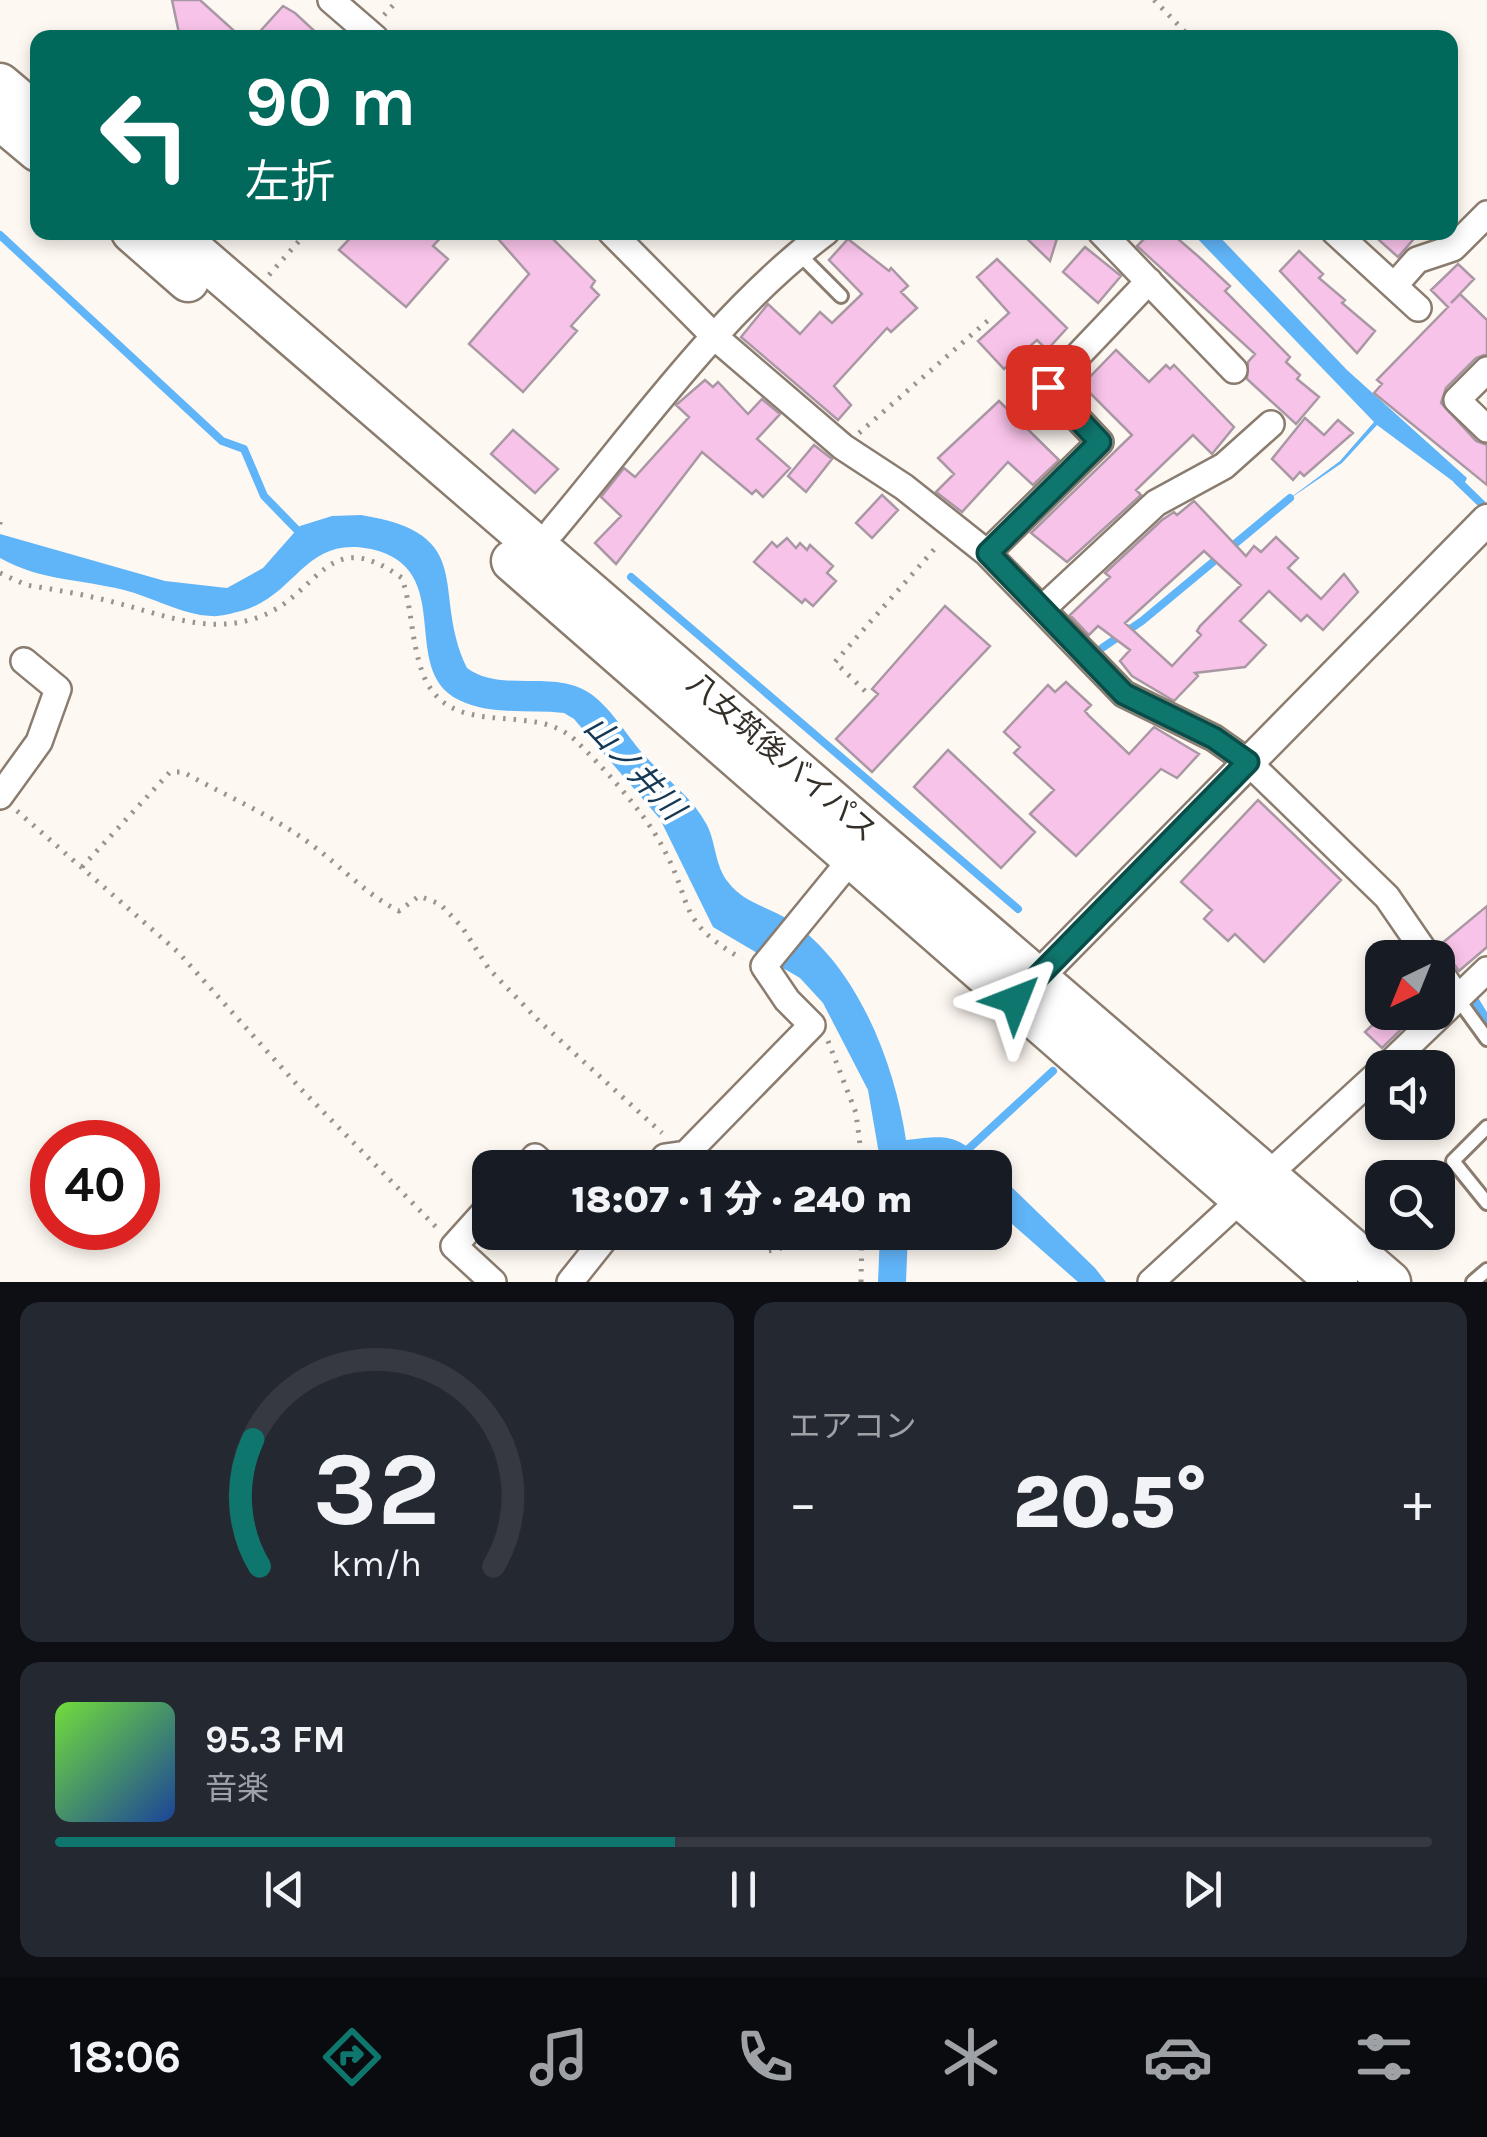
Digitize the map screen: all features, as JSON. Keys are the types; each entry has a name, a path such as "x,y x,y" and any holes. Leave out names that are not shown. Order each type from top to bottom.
{"highway":[{"path":"0,84 30,109"},
{"path":"0,119 30,144"},
{"name":"八女筑後バイパス","path":"141,240 1257,1186 1390,1282"},
{"name":"八女筑後バイパス","path":"181,240 1027,988"},
{"name":"八女筑後バイパス","path":"1257,1186 1337,1282"}],"street":[{"path":"331,0 366,30"},
{"path":"1394,286 1417,260 1453,248 1487,214"},
{"path":"619,240 716,338 843,448 904,487 988,553 1124,694 1214,738 1248,762 1387,898 1416,940"},
{"path":"553,530 716,338 816,240"},
{"path":"1110,240 1234,370"},
{"path":"1344,240 1418,308"},
{"path":"988,553 1100,442 1048,387 1149,282"},
{"path":"1487,370 1457,400 1487,429"},
{"path":"1042,609 1156,503 1224,466 1272,424"},
{"path":"1027,988 1487,520"},
{"path":"1,799 40,742 58,689 24,662"},
{"path":"690,1150 812,1025 787,1000 764,966 840,873"},
{"path":"1403,1050 1487,970"},
{"path":"1455,995 1458,999"},
{"path":"1151,1282 1365,1086"},
{"path":"472,1226 454,1246 494,1282"},
{"path":"579,1279 598,1250"}],"lane":[{"path":"798,254 841,296"},
{"path":"1458,999 1487,1039"},
{"path":"1487,1127 1453,1161 1487,1204"},
{"path":"1473,1282 1487,1270"}],"path":[{"path":"1154,0 1182,30"},
{"path":"264,280 300,240"},
{"path":"843,448 992,316"},
{"path":"865,691 835,662 954,528"},
{"path":"0,573 26,585 220,626 260,617 289,601 332,562 356,556 380,562 402,578 418,661 438,696 448,706 480,718 556,726 574,740 662,845 700,932 741,959 764,966"},
{"path":"82,867 170,772 183,772 273,818 314,846 376,900 399,911 418,896 440,904 462,927 490,969 538,1021 682,1150"},
{"path":"1,799 178,952 312,1100 454,1246"},
{"path":"812,1025 820,1029 834,1050 856,1114 861,1150"},
{"path":"861,1282 862,1250"}],"water":[{"path":"1199,240 1223,240 1347,370 1467,478 1462,488 1377,425 1342,463 1282,504 1340,461 1374,422"},
{"name":"山ノ井川","path":"361,515 398,524 423,536 437,551 445,570 457,640 467,668 496,679 576,686 607,708 639,749 701,815 720,869 734,889 792,922 836,964 870,1020 882,1050 906,1140 944,1137 972,1150 878,1150 868,1090 823,1003 800,978 713,927 660,819 574,719 564,713 484,708 459,700 441,686 431,666 421,597 413,576 397,560 371,549 348,547 330,551 260,603 215,616 200,615 124,590 46,575 0,558 0,534 165,581 227,588 263,568 300,526 332,516"},
{"path":"1012,1187 1106,1282 1078,1282 1012,1224"},
{"path":"879,1250 907,1250 906,1282 878,1282"}],"building":[{"path":"172,0 200,0 233,30 178,30"},
{"path":"283,6 313,30 261,30"},
{"path":"348,240 439,240 433,246 448,259 406,307 339,250"},
{"path":"499,240 554,240 595,281 591,287 599,295 571,326 577,331 523,392 469,344 529,274"},
{"path":"849,240 889,271 891,268 908,286 901,292 917,308 891,332 887,328 834,386 851,405 838,420 741,337 768,304 800,334 820,312 832,323 862,294 829,260"},
{"path":"1028,240 1057,240 1050,261"},
{"path":"1143,240 1179,240 1230,286 1225,291 1290,357 1286,362 1300,375 1297,379 1319,397 1296,424 1247,379 1248,362 1255,354 1137,246"},
{"path":"1379,240 1413,240 1398,257"},
{"path":"1085,247 1121,276 1098,303 1063,272"},
{"path":"1299,251 1323,274 1319,278 1345,300 1342,303 1375,331 1357,353 1280,271"},
{"path":"997,259 1067,328 1047,350 1037,340 1004,369 978,341 1009,313 977,277"},
{"path":"1458,264 1474,279 1451,303 1460,294 1487,320 1487,354 1476,358 1446,388 1441,403 1476,441 1487,445 1487,485 1374,393 1382,384 1377,380 1448,307 1431,290"},
{"path":"1116,350 1149,382 1166,365 1170,369 1174,365 1234,427 1212,454 1193,435 1136,490 1141,495 1067,562 1031,533 1132,435 1082,385"},
{"path":"705,380 713,387 718,382 748,414 762,399 780,414 757,439 790,468 763,497 756,490 752,494 702,452 616,564 595,543 621,516 601,497 624,468 635,477 689,417 676,405"},
{"path":"999,401 1059,460 1033,485 1008,462 962,512 936,492 954,474 938,458"},
{"path":"1305,418 1324,435 1338,420 1353,433 1304,476 1300,472 1293,480 1272,459"},
{"path":"513,430 558,469 535,493 491,454"},
{"path":"814,445 832,459 806,492 788,476"},
{"path":"882,495 898,510 872,538 856,523"},
{"path":"1194,501 1246,556 1254,546 1261,552 1276,537 1298,558 1288,568 1321,599 1344,574 1358,592 1323,630 1307,615 1301,621 1269,591 1240,621 1266,645 1245,667 1195,673 1198,676 1174,701 1132,676 1120,661 1130,650 1098,626 1089,635 1070,615 1110,577 1105,573 1162,520 1174,512 1177,515","holes":["1204,551 1241,585 1200,626 1197,631 1201,635 1172,666 1125,623"]},
{"path":"787,538 796,548 800,543 807,550 810,545 833,566 827,573 836,581 813,606 805,599 802,603 754,562 772,542 777,547"},
{"path":"945,606 990,646 872,772 836,739 878,694 872,689"},
{"path":"1066,682 1091,705 1085,711 1089,716 1129,754 1154,727 1199,754 1177,778 1161,769 1076,856 1030,814 1054,790 1014,753 1020,747 1004,732 1048,685 1055,692"},
{"path":"948,750 1035,832 1001,868 914,787"},
{"path":"1258,800 1341,880 1264,962 1235,934 1228,941 1204,919 1212,910 1181,882"},
{"path":"1487,906 1487,947 1459,971 1455,966 1455,940 1446,940"},
{"path":"1367,1030 1400,1030 1382,1048"}],"waterway":[{"path":"0,235 222,441 244,449 264,496 301,534"},
{"path":"1457,480 1487,509"},
{"path":"1102,648 1142,621 1290,498"},
{"path":"631,577 1018,909"},
{"path":"1470,992 1487,1020"},
{"path":"967,1150 1053,1071"}],"route":[{"path":"1015,1000 1248,762 1214,738 1124,694 988,553 1100,442 1048,387"}]}
